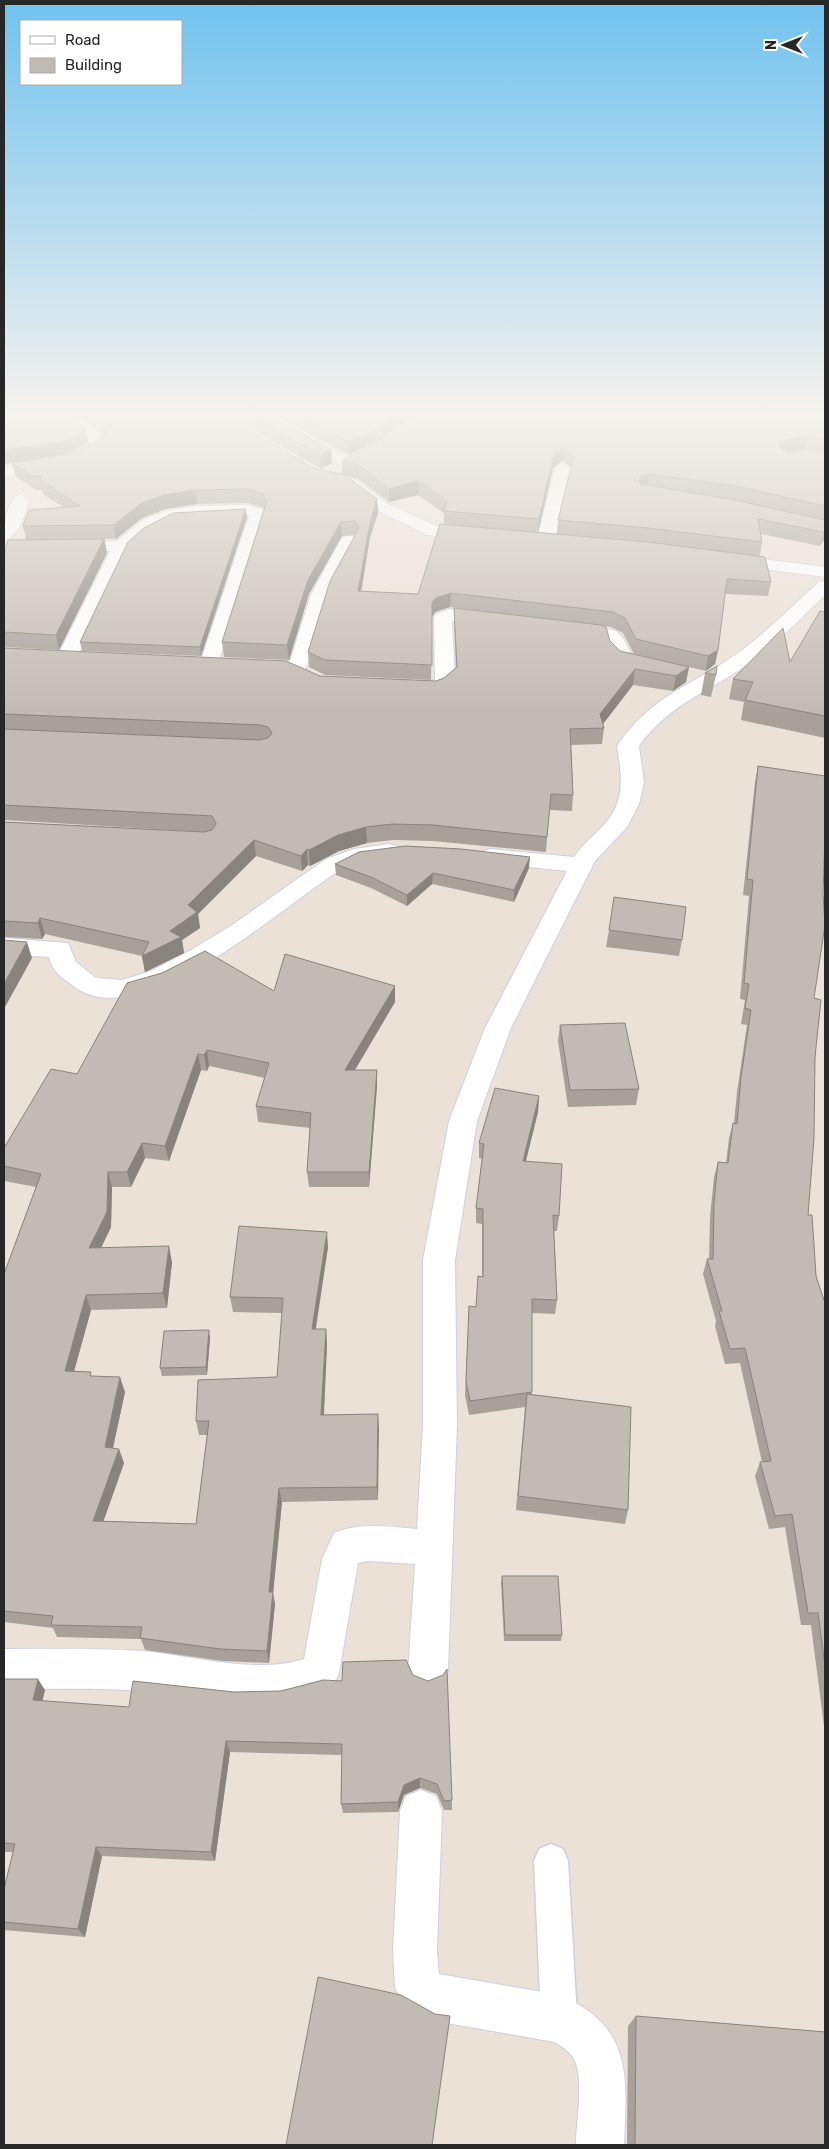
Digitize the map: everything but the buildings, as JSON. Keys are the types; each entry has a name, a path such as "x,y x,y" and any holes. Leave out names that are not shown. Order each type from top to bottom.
{"street":[{"path":"8,543 16,513"},
{"path":"67,657 121,546 149,523 185,513"},
{"path":"256,513 258,514 218,664 294,667 314,679"},
{"path":"396,513 433,530 497,537"},
{"path":"547,513 538,539 565,541"},
{"path":"294,667 300,664 320,595 350,541"},
{"path":"83,546 121,546"},
{"path":"712,558 825,572"},
{"path":"428,1671 440,1425 439,1260 463,1121 498,1028 585,858 619,822 628,804 633,782 628,746 638,731 655,712 743,659 825,586"},
{"path":"398,688 436,688 445,682 442,618 450,615 507,620"},
{"path":"552,626 609,635 614,638 620,655 626,660 706,680"},
{"path":"4,946 59,949 65,966 83,983 103,989 119,990 133,988 202,956 333,864 346,857 379,852 414,850"},
{"path":"473,854 582,865"},
{"path":"4,1669 143,1671 239,1682 287,1684 304,1680 319,1673 324,1655 340,1559 347,1546 368,1543 434,1548"},
{"path":"421,1811 415,1951 418,1987 435,1998 559,2018 592,2042 601,2067 600,2145"}],"lane":[{"path":"550,1861 559,2018"}]}
